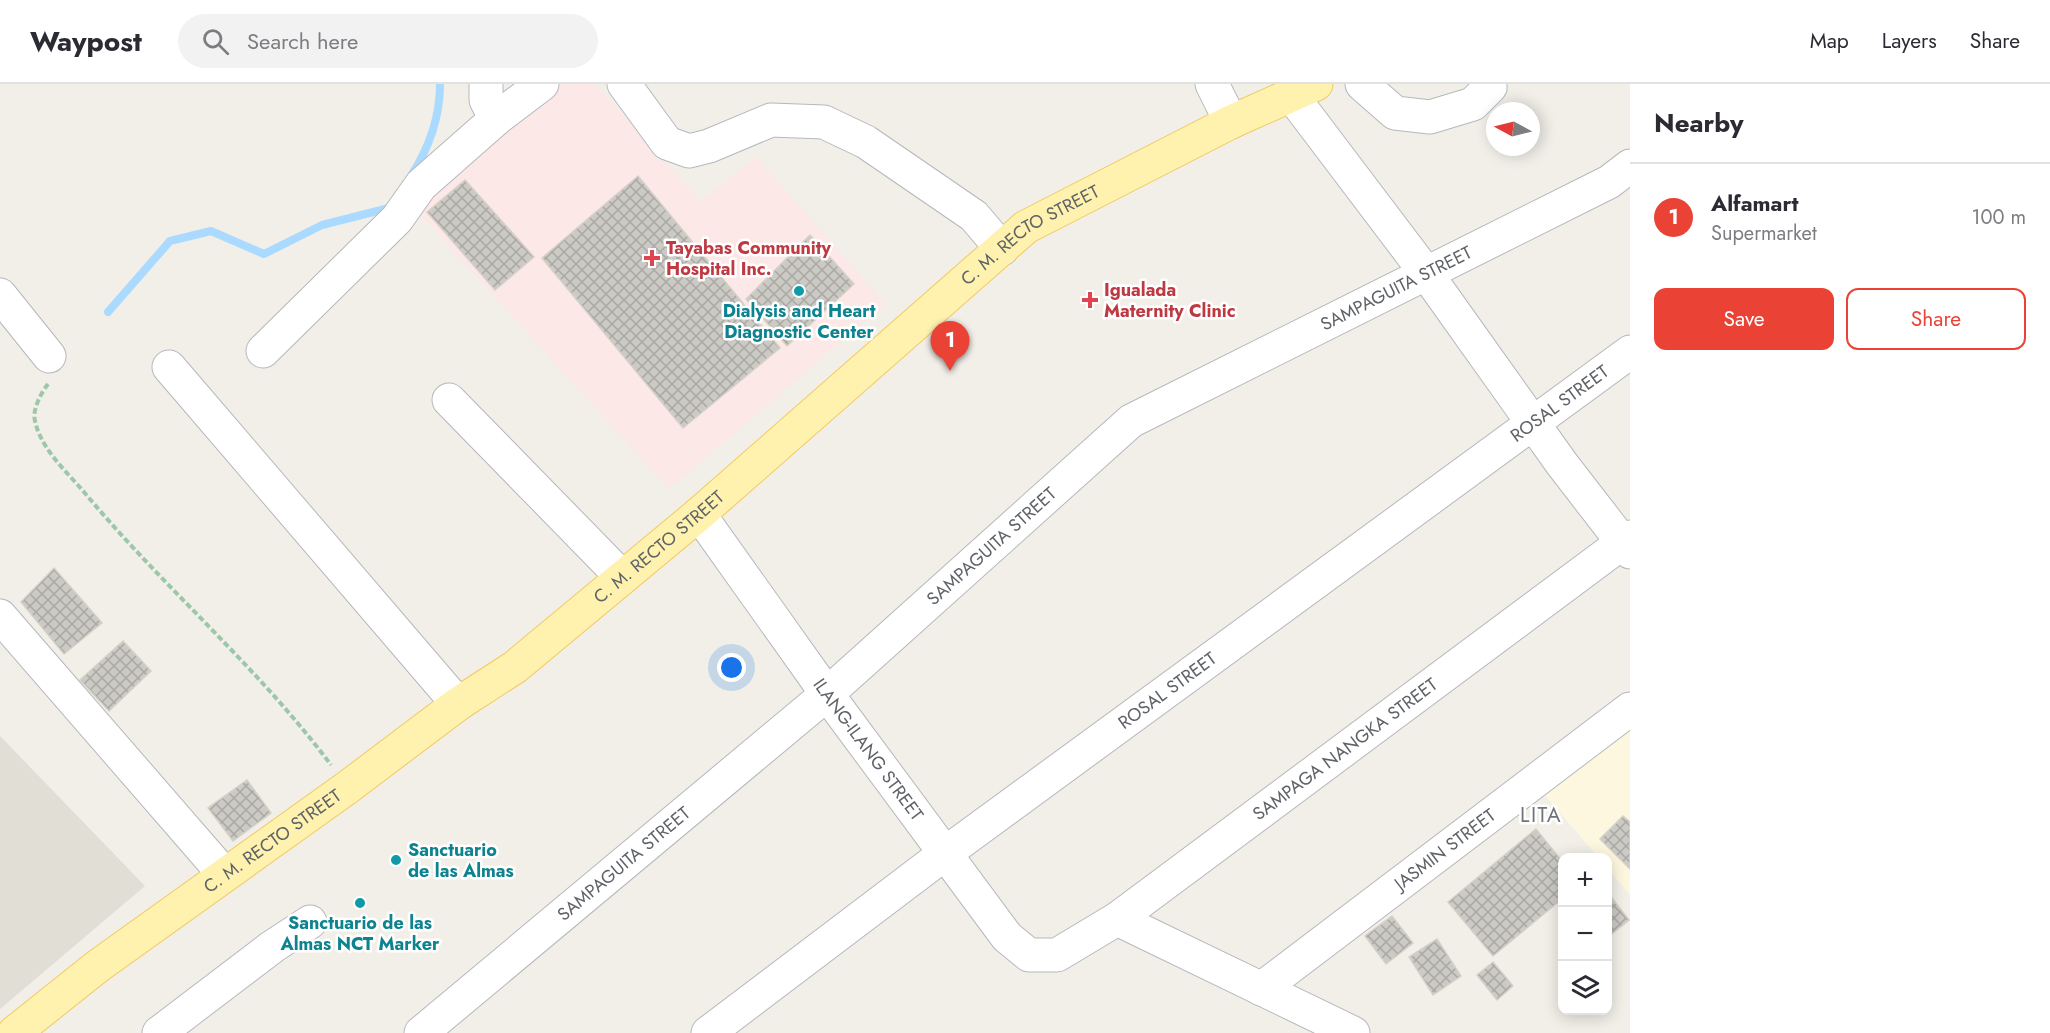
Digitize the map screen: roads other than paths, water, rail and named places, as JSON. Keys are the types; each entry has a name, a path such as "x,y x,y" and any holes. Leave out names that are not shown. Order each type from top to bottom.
{"main road":[{"name":"C. M. RECTO STREET","path":"14,1033 98,966 348,787 458,704 515,667 699,514 1026,227 1231,122 1304,90"}],"street":[{"path":"486,84 486,100 496,119"},
{"path":"263,351 397,219 421,185 496,119 542,84"},
{"path":"624,84 667,143 689,150 709,146 771,120 824,122 866,142 974,216 1002,249"},
{"path":"1212,84 1231,122"},
{"path":"1362,84 1395,113 1430,117 1473,104 1490,87 1489,84"},
{"path":"1304,90 1426,273 1533,423 1628,544"},
{"name":"SAMPAGUITA STREET","path":"421,1033 827,694 1131,420 1609,182 1630,166"},
{"path":"3,304 49,356"},
{"name":"ROSAL STREET","path":"708,1033 946,852 1630,352"},
{"path":"169,366 458,704"},
{"path":"449,400 622,577"},
{"name":"ILANG-ILANG STREET","path":"699,514 827,694 1007,936 1029,955 1057,955"},
{"name":"SAMPAGA NANGKA STREET","path":"1057,955 1117,919 1628,544"},
{"path":"0,616 224,874"},
{"name":"JASMIN STREET","path":"1261,989 1630,709"},
{"path":"1117,919 1353,1033"},
{"path":"159,1033 272,947 310,922"}],"waterway":[{"path":"411,176 423,154 436,120 440,84"},
{"path":"108,312 170,241 211,231 264,254 322,225 389,208"}],"place":[{"name":"Tayabas Community Hospital Inc.","path":"652,258"},
{"name":"Dialysis and Heart Diagnostic Center","path":"799,291"},
{"name":"Igualada Maternity Clinic","path":"1090,300"},
{"name":"Alfamart","path":"950,371"},
{"name":"Sanctuario de las Almas","path":"396,860"},
{"name":"Sanctuario de las Almas NCT Marker","path":"360,903"}],"district":[{"name":"LITA","path":"1541,815"}]}
